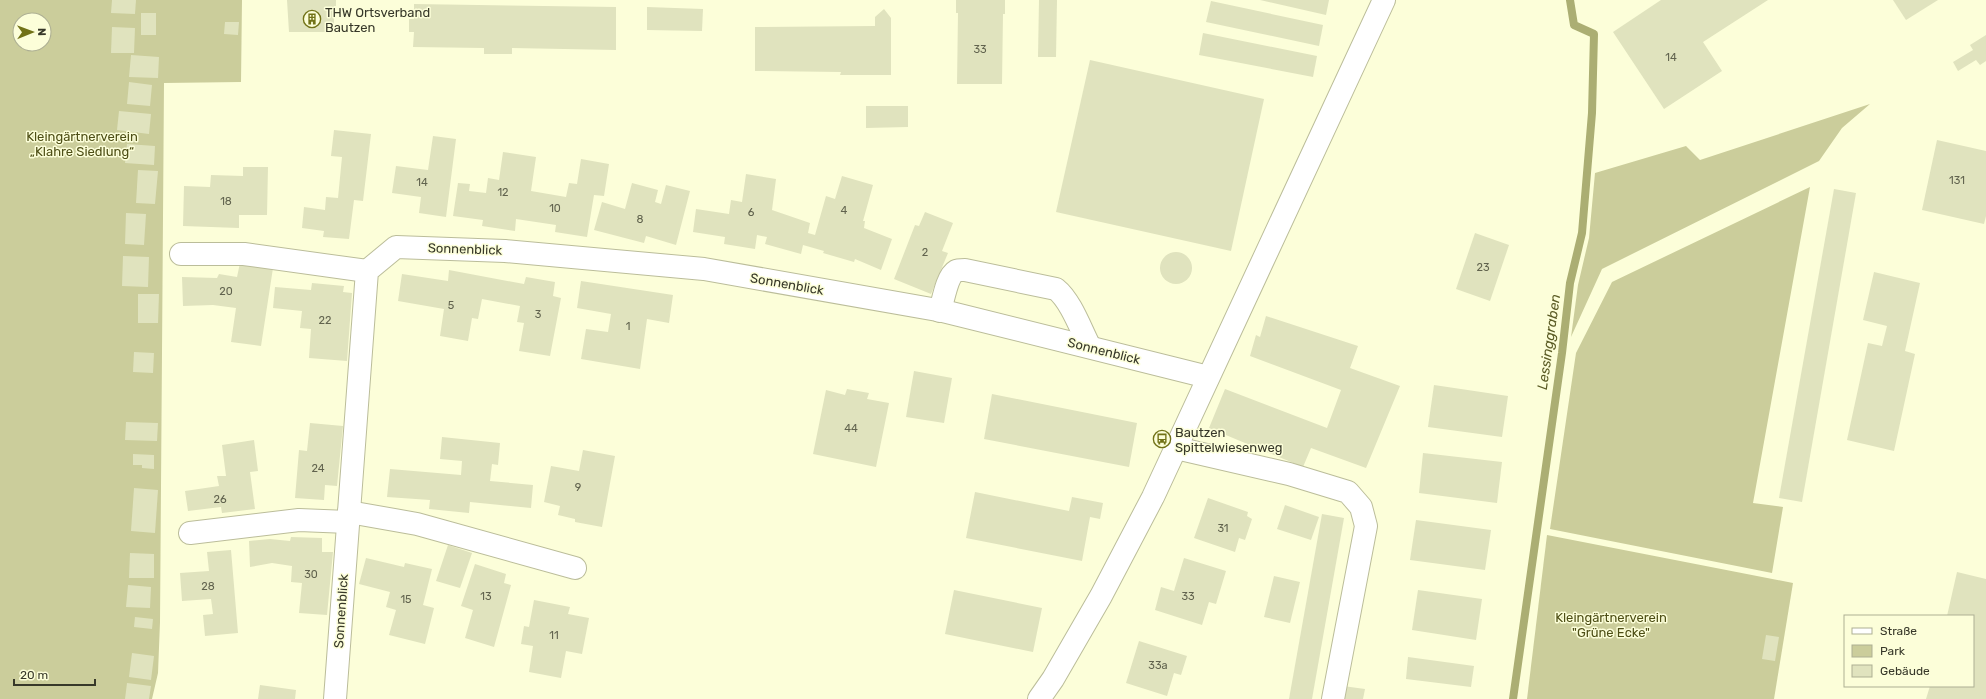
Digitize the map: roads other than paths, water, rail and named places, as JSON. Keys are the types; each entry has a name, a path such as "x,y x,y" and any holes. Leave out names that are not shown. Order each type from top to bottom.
{"street":[{"path":"1038,699 1053,679 1101,596 1176,448 1384,0"},
{"name":"Sonnenblick","path":"335,699 366,271 396,247 504,251 704,269 940,310 1208,377"},
{"path":"181,254 244,254 366,271"},
{"path":"940,310 948,283 956,271 965,270 1056,289 1063,295 1069,305 1090,347"},
{"path":"1176,448 1289,474 1348,492 1361,506 1366,526 1333,699"},
{"path":"190,533 299,520 349,517 417,524 575,568"}],"waterway":[{"name":"Lessinggraben","path":"1513,699 1562,353 1570,283 1582,233 1592,113 1594,34 1574,25 1570,0"}],"place":[{"name":"THW Ortsverband Bautzen","path":"312,19"},
{"name":"Bautzen Spittelwiesenweg","path":"1162,439"}],"park label":[{"name":"Kleingärtnerverein „Klahre Siedlung“","path":"82,144"},
{"name":"Kleingärtnerverein \"Grüne Ecke\"","path":"1611,624"}]}
